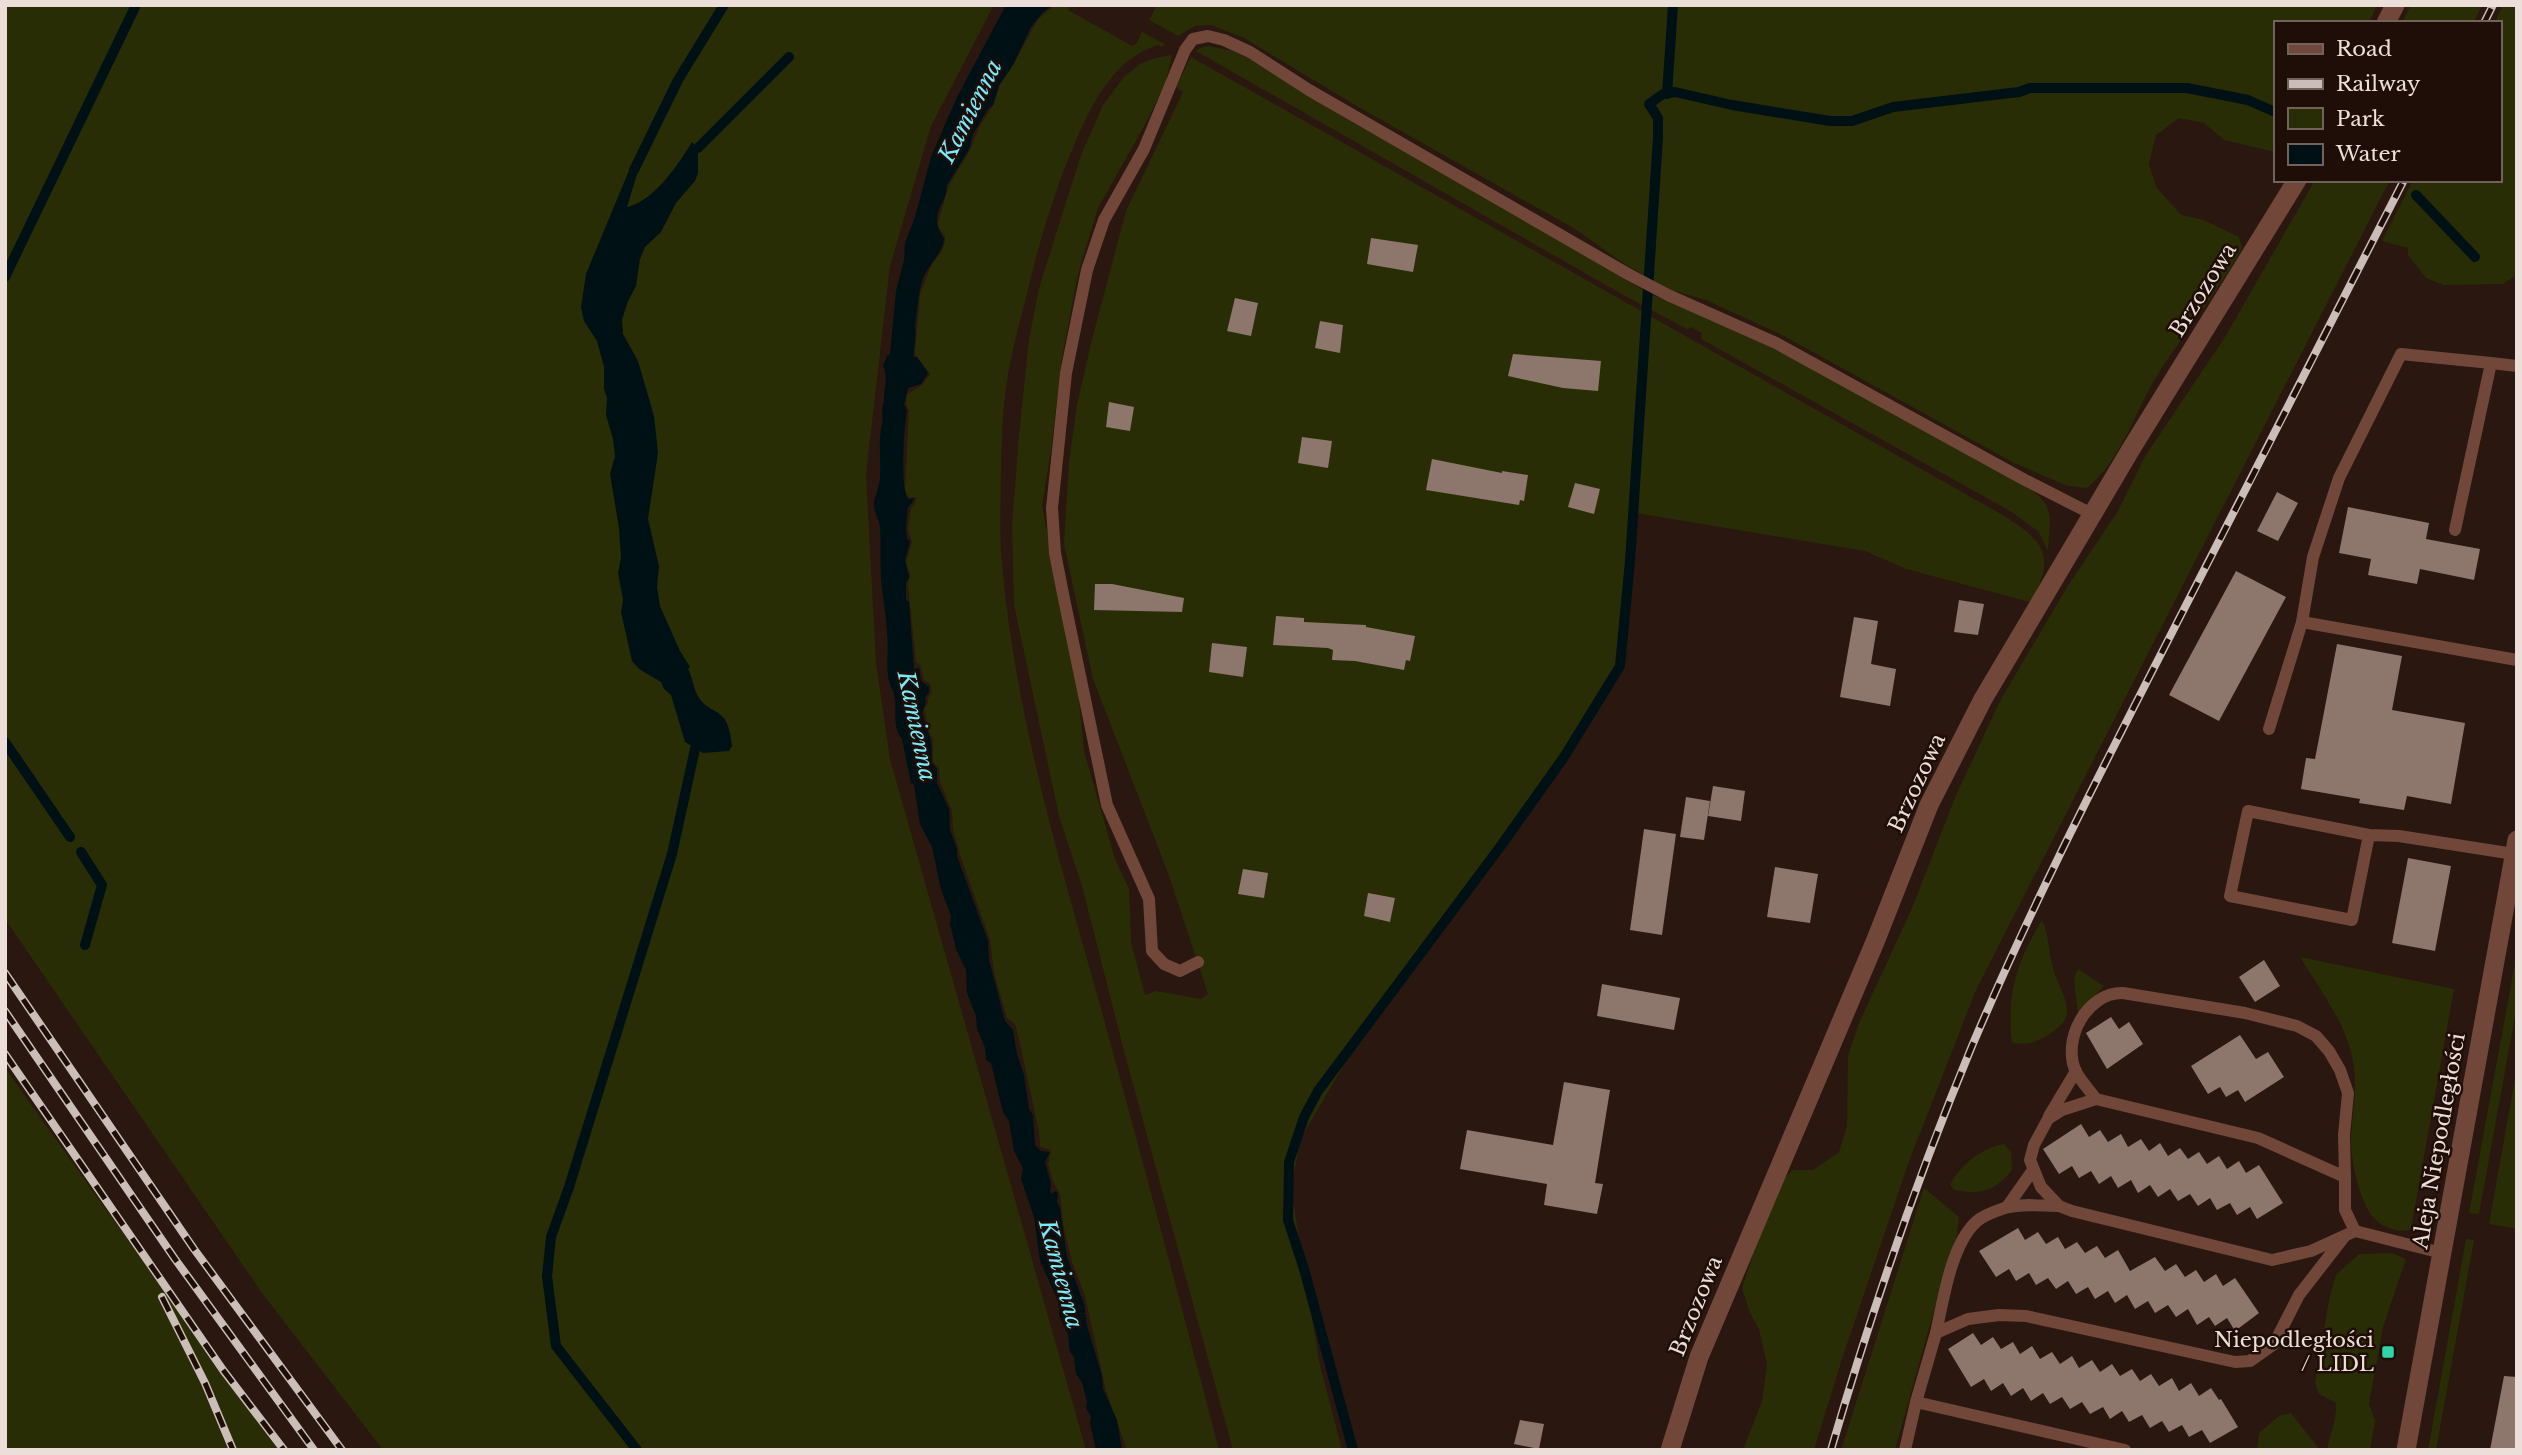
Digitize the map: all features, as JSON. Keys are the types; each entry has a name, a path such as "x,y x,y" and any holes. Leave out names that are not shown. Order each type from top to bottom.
{"street":[{"path":"2387,21 2395,5"},
{"name":"Brzozowa","path":"1670,1450 1699,1357 1879,933 1929,804 1983,699 2092,514 2296,182"},
{"name":"Aleja Niepodległości","path":"2406,1450 2515,847"}],"lane":[{"path":"1198,962 1180,971 1164,964 1152,951 1149,899 1114,824 1104,793 1055,553 1052,508 1066,373 1087,270 1104,220 1144,149 1188,44 1193,39 1200,36 1217,37 1250,52 1319,96 1628,274 1668,295 1776,343 2092,514"},
{"path":"2269,729 2302,622 2313,557 2339,478 2401,354 2517,366"},
{"path":"2455,530 2491,363"},
{"path":"2302,622 2517,660"},
{"path":"2369,835 2352,920 2230,896 2248,811 2369,835 2515,847"},
{"path":"2096,1099 2076,1071 2074,1039 2078,1022 2109,994 2245,1013 2297,1026 2316,1036 2329,1051 2340,1070 2348,1093 2344,1135 2345,1210 2351,1232"},
{"path":"2059,1206 2042,1187 2032,1170 2030,1160 2034,1145 2076,1071"},
{"path":"2048,1118 2062,1110 2096,1099 2258,1138 2345,1177"},
{"path":"2007,1207 2032,1170"},
{"path":"1905,1450 1942,1300 1965,1235 1981,1218 2007,1207 2059,1206 2272,1259 2311,1251 2351,1232 2442,1253"},
{"path":"1936,1333 1968,1319 1999,1315 2026,1316 2235,1362 2250,1361 2274,1344 2299,1295 2351,1232"},
{"path":"1916,1402 2125,1450"}],"green space":[{"path":"5,5 994,5 931,126 890,266 866,474 876,663 890,759 1086,1450 383,1450 262,1293 5,919"},
{"path":"1055,5 1070,5 1068,10 1132,46 1142,32 1165,44 1139,54 1122,66 1096,100 1061,178 1036,258 1012,354 1003,416 1001,540 1008,621 1017,677 1042,790 1219,1450 1127,1450 1106,1391 1085,1296 1072,1262 1064,1229 1060,1194 1048,1164 1051,1150 1040,1147 1015,1024 1007,1018 994,973 990,940 960,855 953,829 952,811 940,782 939,768 933,762 933,739 924,708 932,691 916,662 908,585 910,575 906,562 912,542 908,529 911,508 916,497 909,498 905,490 909,410 906,404 907,394 922,385 930,374 915,354 920,294 932,264 945,242 945,236 937,226 949,185 970,150 980,125 993,106 1000,85 1038,19"},
{"path":"1157,5 2377,5 2370,21 2274,21 2274,152 2224,140 2204,123 2179,118 2156,135 2149,164 2157,188 2181,215 2204,220 2239,237 2242,248 2223,281 2158,374 2110,463 2087,488 2068,486 2014,463 1782,335 1706,300 1668,289 1626,265 1575,229 1355,105 1244,38 1211,25 1195,26 1178,36 1149,20"},
{"path":"2411,5 2482,5 2474,21 2403,21"},
{"path":"2503,5 2517,5 2517,275 2503,284 2444,285 2426,278 2408,255 2408,248 2382,241 2412,182 2501,182 2501,21 2495,21"},
{"path":"1208,46 1233,51 1251,60 1355,124 1451,176 1650,294 1695,311 1793,358 2031,490 2048,509 2048,551 2038,531 2010,511 1701,339 1702,333 1691,327 1687,329 1627,297 1196,51"},
{"path":"1172,55 1166,82 1098,208 1078,274 1062,358 1042,506 1078,691 1084,751 1115,859 1129,889 1131,942 1145,995 1156,991 1201,999 1208,994 1168,873 1093,679 1064,544 1069,462 1077,405 1091,343 1126,211 1183,92 1176,87 1191,57 2001,514 2036,541 2044,560 2039,586 2030,602 1906,569 1865,551 1636,513 1626,656 1621,672 1570,752 1482,879 1345,1063 1301,1138 1291,1188 1319,1361 1342,1450 1233,1450 1125,1055 1082,886 1059,816 1014,605 1012,526 1019,435 1029,339 1039,288 1081,155 1103,105 1124,77 1140,64"},
{"path":"2314,182 2389,182 1976,990 1908,1164 1814,1450 1743,1450 1762,1401 1767,1364 1759,1329 1750,1313 1742,1288 1774,1190 1792,1170 1813,1170 1839,1152 1847,1126 1848,1056 1859,1023 1912,908 1956,795 2000,701 2069,584 2118,511 2144,458 2225,337"},
{"path":"2042,920 2053,968 2065,998 2067,1014 2056,1030 2043,1038 2016,1043 2012,1042 2011,1025 2015,978"},
{"path":"2517,952 2517,1005 2479,1214 2469,1213"},
{"path":"2300,957 2454,989 2411,1229 2396,1230 2381,1224 2374,1218 2362,1197 2351,1146 2355,1086 2352,1056 2337,1018"},
{"path":"2078,969 2104,986 2078,1014 2074,979"},
{"path":"2517,1067 2517,1229 2489,1224"},
{"path":"5,1068 278,1450 5,1450"},
{"path":"2004,1144 2011,1152 2012,1170 2000,1183 1987,1190 1954,1190 1950,1185 1965,1164 1980,1153"},
{"path":"1924,1188 1959,1217 1956,1241 1895,1450 1841,1450"},
{"path":"2466,1239 2474,1240 2436,1450 2428,1450"},
{"path":"2392,1253 2406,1259 2383,1327 2369,1404 2375,1421 2370,1450 2327,1450 2336,1403 2319,1394 2315,1383 2336,1275 2359,1254"},
{"path":"2291,1413 2320,1450 2257,1450 2259,1433 2279,1416"}],"water":[{"name":"Kamienna","path":"1006,5 1053,5 1043,12 1031,27 1013,65 999,85 993,105 973,134 969,149 947,185 937,216 939,230 944,239 923,278 915,328 914,357 917,357 928,373 921,384 908,388 904,404 907,411 904,483 908,499 914,498 908,507 906,527 910,542 905,560 909,577 906,583 906,600 909,602 914,669 919,668 921,681 929,687 922,713 931,742 932,763 937,769 937,783 949,809 950,830 957,856 988,941 989,960 1005,1021 1013,1030 1029,1109 1033,1115 1035,1145 1041,1151 1050,1152 1045,1162 1051,1184 1050,1191 1052,1194 1055,1191 1058,1193 1057,1202 1067,1257 1084,1304 1103,1389 1117,1420 1122,1450 1096,1450 1082,1382 1076,1374 1068,1335 1059,1315 1060,1305 1040,1261 1034,1217 1021,1179 1023,1168 1014,1151 1009,1121 1003,1112 991,1063 986,1060 976,1016 967,993 966,970 956,949 950,924 951,916 941,889 932,847 920,824 914,785 911,783 902,739 897,729 894,693 887,666 880,527 874,506 880,479 880,437 886,380 883,366 890,354 896,291 904,260 905,243 931,157 957,97"},
{"path":"692,142 698,148 698,173 695,181 676,203 661,232 645,247 640,259 636,286 622,320 623,334 638,361 654,416 658,453 648,519 659,566 657,587 660,606 690,667 688,669 698,696 704,704 724,718 730,735 732,746 729,751 703,753 685,742 671,695 661,682 639,669 632,661 621,612 623,600 618,573 621,558 619,528 610,474 615,456 606,415 604,367 597,341 584,321 581,307 586,274 630,168 638,171 627,207 647,198 656,190"}],"building":[{"path":"1371,238 1418,245 1413,272 1367,264"},
{"path":"1235,298 1258,303 1251,336 1227,331"},
{"path":"1320,321 1343,325 1340,353 1315,348"},
{"path":"1513,354 1601,361 1598,391 1563,388 1508,376"},
{"path":"1109,402 1134,407 1130,431 1106,427"},
{"path":"1302,437 1332,441 1328,468 1298,463"},
{"path":"1432,459 1502,473 1528,475 1524,501 1520,500 1519,505 1426,490"},
{"path":"1575,483 1600,489 1594,514 1568,507"},
{"path":"2277,492 2298,503 2278,541 2257,531"},
{"path":"2348,507 2429,523 2426,539 2480,549 2474,580 2420,569 2417,584 2368,575 2371,559 2339,553"},
{"path":"2236,571 2286,597 2219,721 2169,695"},
{"path":"1095,584 1112,584 1184,598 1182,612 1094,610"},
{"path":"1959,600 1984,604 1978,635 1954,632"},
{"path":"1276,616 1304,618 1304,622 1366,625 1415,636 1410,661 1406,660 1404,670 1355,661 1332,660 1333,650 1328,648 1273,645"},
{"path":"1854,617 1878,621 1871,664 1896,669 1890,706 1840,697"},
{"path":"1212,643 1247,647 1243,677 1209,672"},
{"path":"2337,644 2402,656 2392,710 2465,723 2451,804 2407,796 2404,810 2359,803 2360,799 2301,789 2306,758 2315,759"},
{"path":"1713,786 1745,791 1741,821 1708,816"},
{"path":"1686,797 1710,801 1704,840 1680,837"},
{"path":"1644,829 1676,834 1662,935 1630,930"},
{"path":"2408,858 2451,866 2435,951 2392,943"},
{"path":"1775,867 1818,874 1810,923 1767,917"},
{"path":"1243,869 1268,873 1264,898 1238,894"},
{"path":"1368,893 1395,898 1390,922 1364,916"},
{"path":"2264,960 2280,986 2255,1002 2239,977"},
{"path":"1602,984 1680,998 1674,1030 1597,1016"},
{"path":"2111,1017 2119,1029 2129,1022 2143,1044 2107,1069 2086,1033"},
{"path":"2240,1035 2256,1059 2268,1052 2284,1077 2245,1102 2238,1090 2226,1097 2220,1087 2208,1094 2191,1066"},
{"path":"1564,1082 1610,1090 1595,1183 1603,1184 1597,1214 1544,1205 1547,1184 1460,1169 1467,1130 1553,1145"},
{"path":"2081,1124 2089,1137 2100,1130 2108,1142 2121,1134 2128,1147 2141,1139 2149,1151 2160,1143 2168,1156 2180,1148 2188,1159 2199,1152 2207,1164 2219,1156 2227,1169 2239,1161 2246,1173 2259,1165 2283,1203 2257,1219 2250,1207 2237,1215 2230,1203 2217,1210 2210,1198 2198,1206 2190,1194 2178,1201 2170,1189 2158,1197 2150,1185 2138,1193 2131,1180 2118,1188 2111,1176 2099,1184 2091,1171 2079,1178 2072,1166 2059,1174 2043,1149"},
{"path":"2018,1228 2025,1240 2038,1232 2046,1244 2058,1237 2065,1249 2077,1242 2085,1253 2097,1246 2105,1258 2118,1250 2130,1271 2155,1257 2165,1271 2176,1264 2185,1277 2196,1270 2204,1282 2216,1274 2223,1286 2235,1278 2259,1313 2235,1331 2227,1318 2215,1326 2209,1317 2197,1325 2188,1309 2176,1317 2168,1305 2155,1313 2148,1301 2135,1309 2127,1295 2115,1303 2108,1291 2095,1299 2088,1287 2076,1294 2068,1281 2056,1289 2048,1278 2036,1285 2029,1273 2016,1281 2009,1269 1996,1277 1979,1251"},
{"path":"1973,1333 1981,1345 1993,1337 2001,1349 2013,1342 2020,1354 2032,1346 2040,1359 2052,1352 2060,1364 2072,1356 2079,1368 2092,1360 2100,1372 2112,1364 2120,1376 2132,1369 2140,1381 2151,1374 2159,1386 2172,1378 2179,1391 2191,1383 2199,1396 2211,1388 2238,1427 2210,1443 2202,1430 2189,1437 2182,1425 2169,1432 2162,1421 2150,1428 2142,1415 2129,1422 2122,1411 2110,1419 2103,1407 2090,1414 2082,1402 2070,1409 2062,1397 2050,1404 2043,1393 2031,1401 2023,1388 2011,1396 2003,1383 1991,1391 1984,1379 1971,1387 1948,1349"},
{"path":"2504,1376 2517,1377 2517,1450 2490,1450"},
{"path":"1520,1420 1544,1424 1539,1449 1514,1444"}],"waterway":[{"path":"5,277 136,5"},
{"path":"634,170 678,80 724,5"},
{"path":"1667,94 1673,5"},
{"path":"698,148 789,57"},
{"path":"1353,1450 1288,1220 1289,1162 1304,1117 1318,1091 1564,757 1620,666 1630,561 1658,138 1658,118 1649,104 1663,94 1675,92 1732,105 1830,121 1852,121 1893,107 2019,92 2030,88 2187,88 2248,100 2274,112"},
{"path":"2416,195 2475,257"},
{"path":"5,742 70,837"},
{"path":"637,1450 556,1346 547,1276 551,1237 569,1187 672,854 695,749"},
{"path":"81,852 102,885 85,945"}],"railway":[{"path":"2485,21 2493,5"},
{"path":"1831,1450 1862,1348 1914,1196 1996,990 2101,772 2403,182"},
{"path":"5,973 194,1249 342,1450"},
{"path":"5,1011 175,1259 314,1450"},
{"path":"5,1054 223,1370 284,1450"},
{"path":"162,1297 205,1383 233,1450"}],"place":[{"name":"Niepodległości / LIDL","path":"2388,1352"}]}
